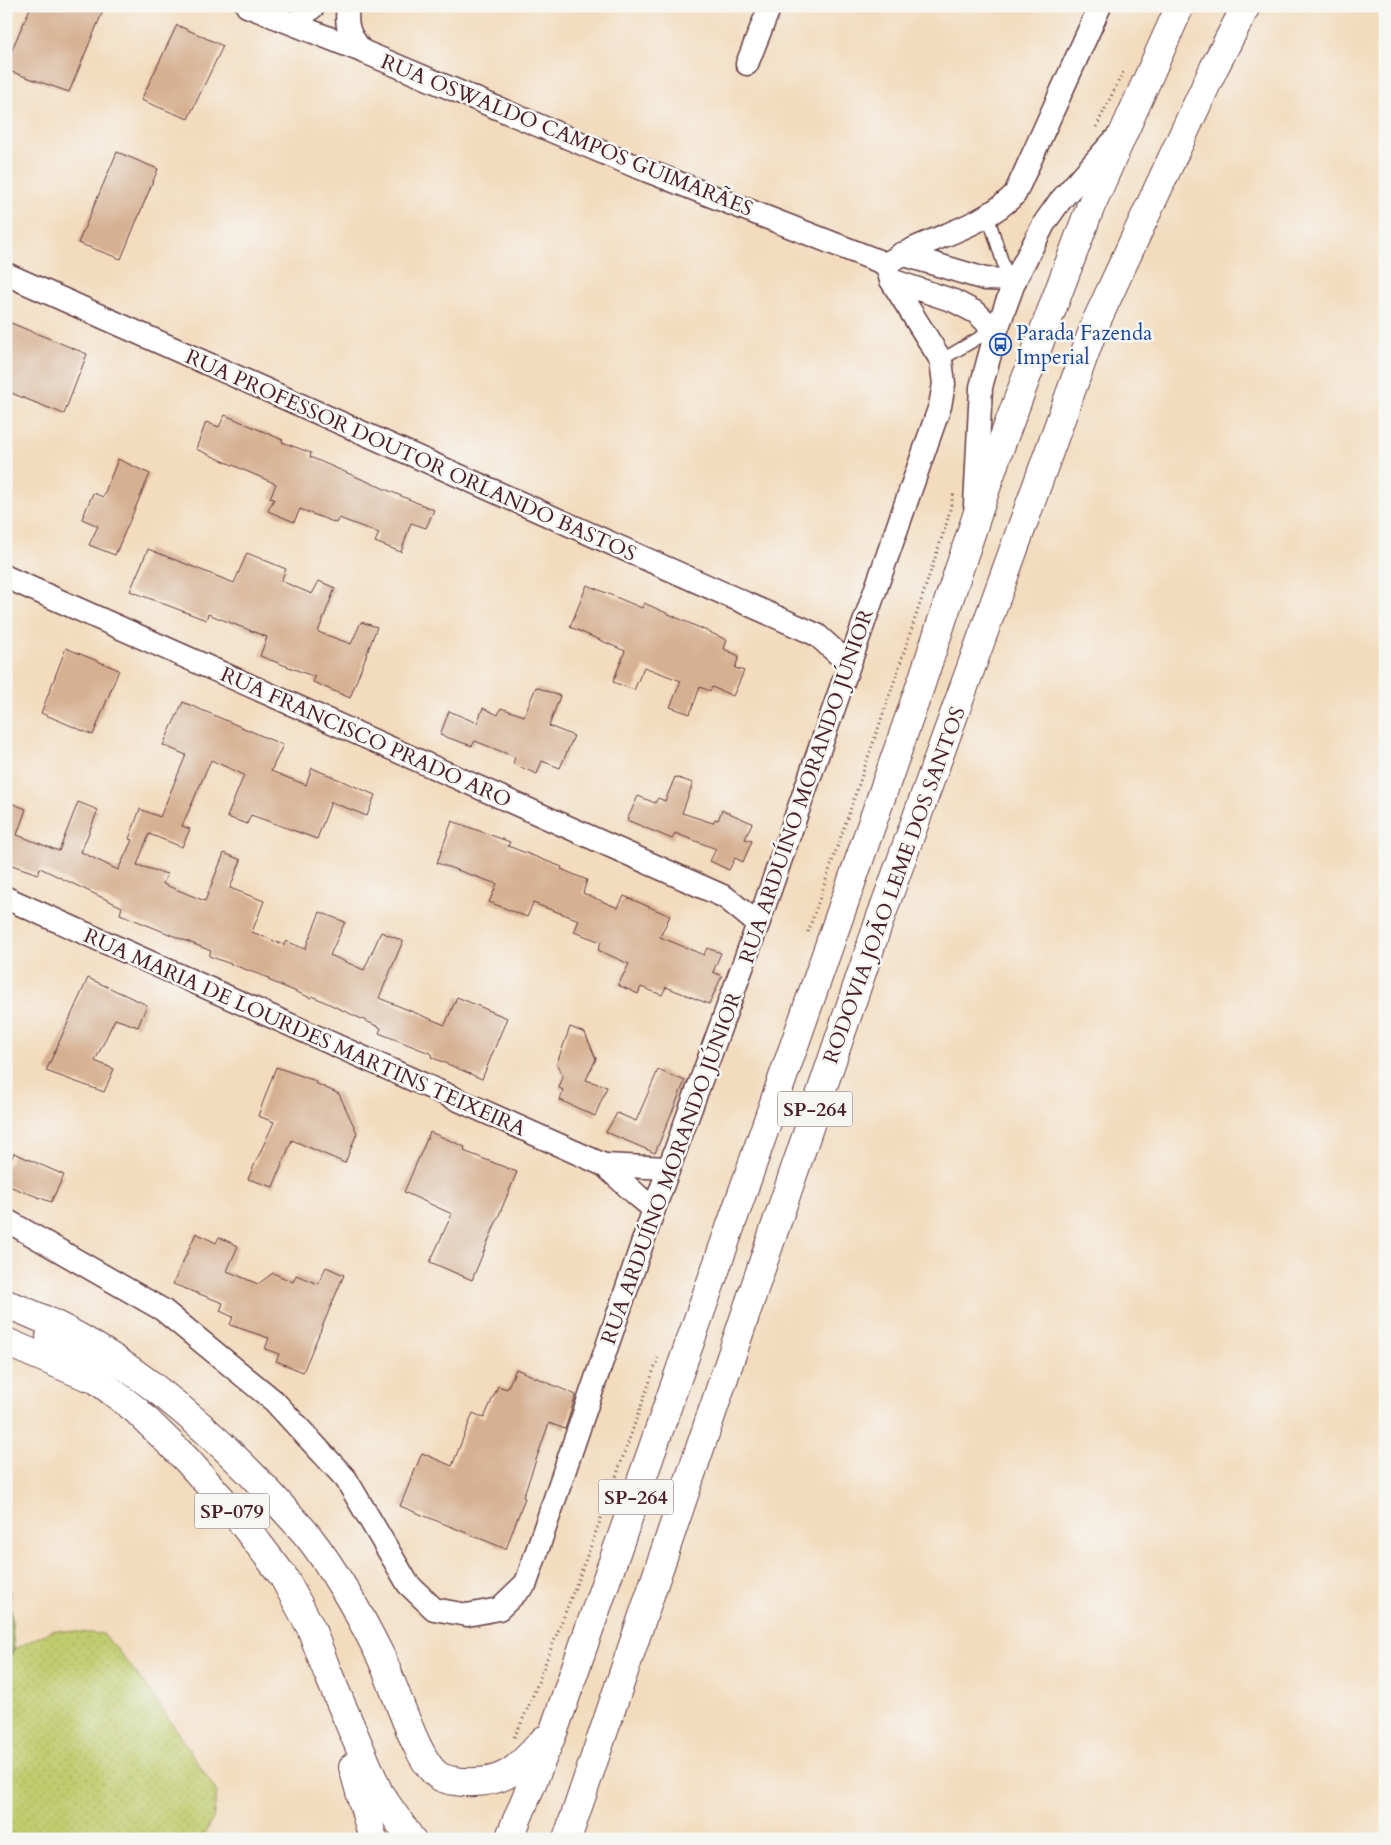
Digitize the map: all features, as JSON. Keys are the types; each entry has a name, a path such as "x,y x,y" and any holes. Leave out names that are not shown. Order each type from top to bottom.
{"main road":[{"name":"RODOVIA JOÃO LEME DOS SANTOS","path":"509,1839 554,1730 919,691 996,458 1087,217 1180,6"},
{"name":"RODOVIA JOÃO LEME DOS SANTOS","path":"567,1839 880,919 1096,322 1214,68 1246,6"},
{"path":"6,1304 31,1313 86,1342 140,1378 177,1405 245,1467 308,1536 343,1587 380,1655 426,1764 439,1776 460,1782 482,1783 504,1777 524,1761 554,1730"},
{"name":"SP-079","path":"6,1309 67,1348 96,1380 136,1410 187,1460 240,1520 283,1576 311,1628 327,1671 379,1793 410,1838"},
{"name":"SP-079","path":"6,1342 96,1380"},
{"path":"327,1671 373,1839"}],"street":[{"name":"RUA OSWALDO CAMPOS GUIMARÃES","path":"248,6 362,51 635,166 893,266 977,313 995,330"},
{"path":"294,24 314,6"},
{"path":"348,6 346,19 350,36 362,51"},
{"path":"747,64 770,6"},
{"path":"893,266 988,216 1002,207 1015,194 1100,6"},
{"path":"974,526 981,387 995,330 1011,280 1055,208 1126,126"},
{"name":"RUA OSWALDO CAMPOS GUIMARÃES","path":"893,266 985,279 1011,280"},
{"name":"RUA ARDUÍNO MORANDO JÚNIOR","path":"6,1220 163,1310 274,1401 346,1479 408,1584 434,1609 467,1615 499,1609 526,1583 668,1168 758,924 940,406 944,384 941,360 893,266"},
{"name":"RUA PROFESSOR DOUTOR ORLANDO BASTOS","path":"6,274 817,635 849,664"},
{"name":"RUA FRANCISCO PRADO ARO","path":"6,577 725,897 758,924"},
{"name":"RUA PROFESSOR DOUTOR ORLANDO BASTOS","path":"817,635 859,635"},
{"name":"RUA FRANCISCO PRADO ARO","path":"725,897 766,899"},
{"name":"RUA MARIA DE LOURDES MARTINS TEIXEIRA","path":"6,898 604,1166 654,1209"},
{"name":"RUA MARIA DE LOURDES MARTINS TEIXEIRA","path":"604,1166 668,1168"}],"lane":[{"path":"988,216 1011,280"},
{"path":"941,360 995,330"}],"path":[{"path":"1094,132 1125,69"},
{"path":"806,938 947,522 956,485"},
{"path":"511,1742 527,1714 661,1351"}],"green space":[{"path":"6,1547 14,1649 6,1665"},
{"path":"53,1630 103,1634 135,1671 217,1792 213,1819 201,1839 6,1839 6,1665 14,1649"}],"building":[{"path":"31,6 105,6 69,92 6,70 6,63"},
{"path":"177,25 223,46 188,119 141,100"},
{"path":"117,152 158,169 121,259 78,243"},
{"path":"6,321 87,354 64,414 6,391"},
{"path":"225,415 283,440 282,442 311,453 310,457 434,510 426,528 411,523 401,552 375,542 379,533 339,518 336,523 300,509 294,522 268,511 274,499 270,498 276,484 196,449 206,422 219,427"},
{"path":"118,459 150,474 115,555 89,545 98,526 82,519 93,493 103,497"},
{"path":"148,549 234,583 247,553 286,569 281,581 312,594 319,581 335,588 318,632 351,644 361,622 377,627 350,698 313,682 315,677 260,656 267,637 208,614 206,620 130,591"},
{"path":"587,585 642,608 644,603 727,640 724,649 739,656 735,668 744,671 733,696 712,687 710,691 700,687 690,714 670,707 681,681 644,667 634,690 613,682 625,651 570,627"},
{"path":"66,648 119,670 93,735 41,713"},
{"path":"536,687 560,696 549,726 574,736 560,768 542,761 537,774 513,764 515,757 475,741 472,746 440,735 449,711 477,723 483,708 498,715 501,708 524,716"},
{"path":"183,702 283,745 271,771 306,785 312,768 375,795 367,816 331,802 317,839 251,815 247,824 227,817 244,775 211,760 182,826 190,829 182,847 149,834 137,865 167,874 163,884 205,901 224,853 241,860 230,888 264,901 252,932 284,945 286,941 305,949 320,912 345,922 330,955 364,970 381,932 403,941 379,998 445,1025 457,997 507,1018 482,1079 431,1057 432,1054 379,1033 381,1028 312,996 311,998 268,980 269,978 209,956 211,951 120,914 122,907 40,868 38,874 6,863 6,813 11,803 26,809 17,835 59,851 78,802 98,810 81,852 118,870 132,840 129,839 140,809 160,817 186,755 163,745"},
{"path":"675,777 693,783 682,813 713,823 715,819 718,820 722,810 752,823 745,839 752,841 743,862 735,858 729,870 710,861 716,849 675,833 672,839 627,820 638,796 655,803 658,798 665,801"},
{"path":"452,821 510,842 508,846 562,867 561,869 587,880 583,893 618,908 624,896 670,916 660,937 704,955 707,948 721,953 713,972 722,976 709,1004 666,987 662,995 641,987 638,994 618,985 629,964 598,950 601,942 574,932 579,920 533,903 527,917 489,902 497,884 437,863"},
{"path":"88,978 147,1005 138,1027 115,1019 95,1061 114,1069 104,1092 46,1071"},
{"path":"570,1027 585,1033 596,1059 586,1080 607,1087 595,1116 560,1100 563,1090 559,1088 563,1076 557,1063"},
{"path":"276,1067 316,1081 315,1083 339,1094 357,1133 345,1163 292,1140 273,1187 248,1179 274,1122 258,1116"},
{"path":"658,1070 685,1081 655,1153 606,1132 617,1113 636,1121"},
{"path":"430,1132 465,1147 464,1151 517,1172 472,1280 430,1262 452,1214 404,1192"},
{"path":"14,1153 64,1175 51,1202 6,1185 6,1169"},
{"path":"196,1233 216,1243 219,1237 238,1246 227,1271 258,1284 273,1273 293,1282 296,1275 318,1284 326,1267 344,1275 303,1372 276,1361 279,1354 265,1349 269,1338 230,1325 233,1317 220,1311 223,1303 173,1284"},
{"path":"516,1369 576,1395 565,1429 549,1423 523,1497 525,1498 506,1549 400,1506 422,1453 452,1466 473,1413 484,1418 498,1386 507,1389"}],"place":[{"name":"Parada Fazenda Imperial","path":"1000,345"}]}
